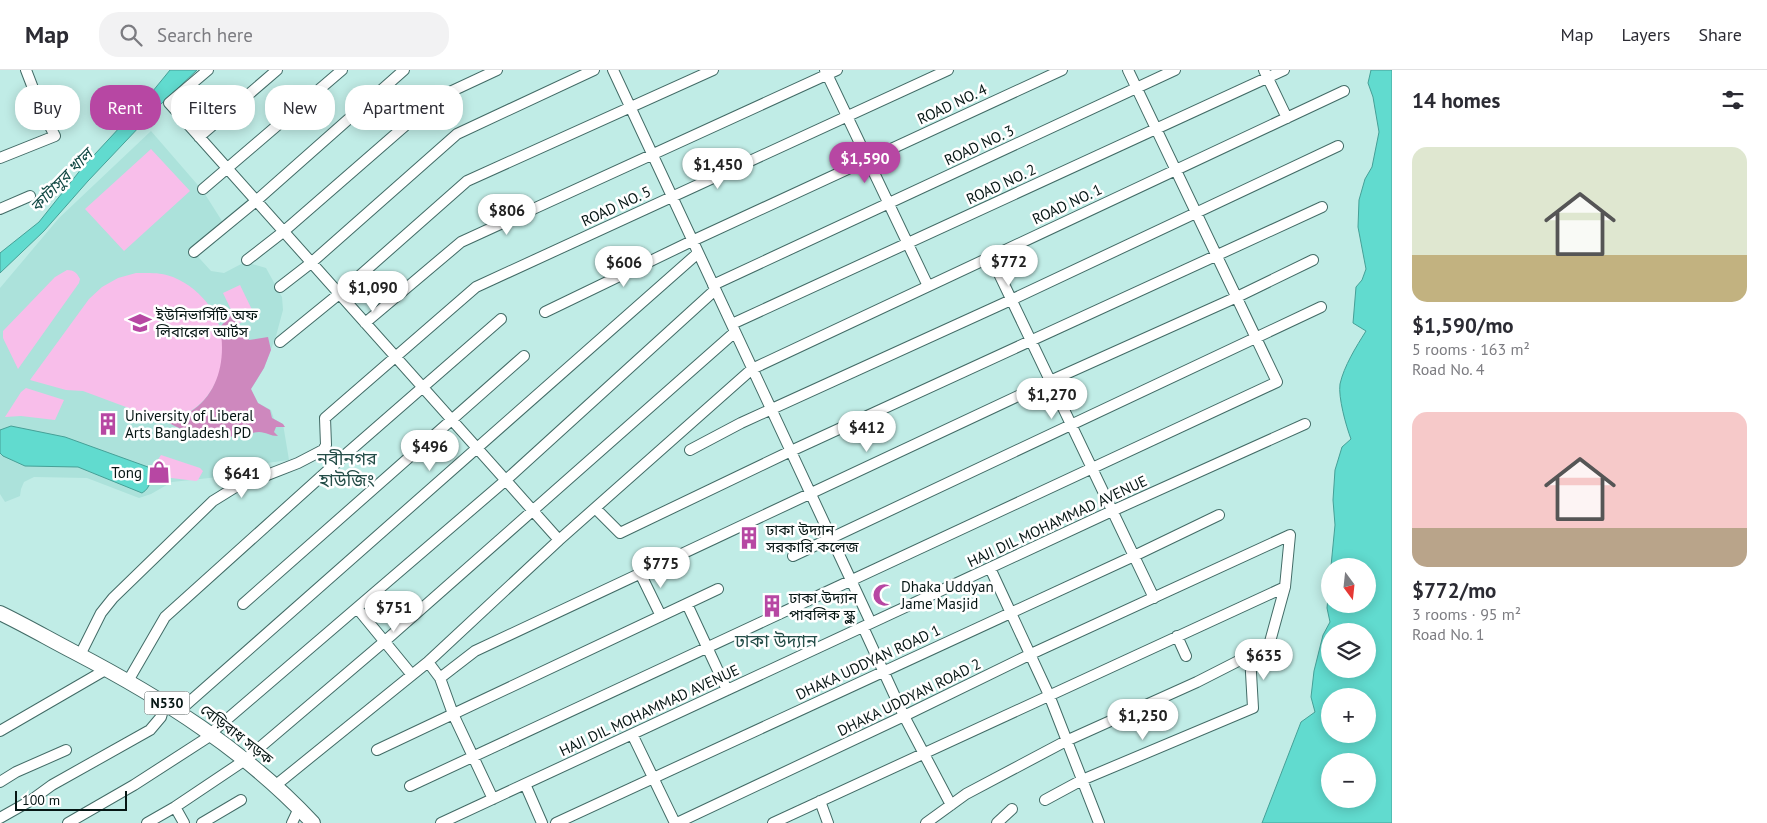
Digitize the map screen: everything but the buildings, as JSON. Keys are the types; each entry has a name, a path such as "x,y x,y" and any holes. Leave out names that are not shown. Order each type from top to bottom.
{"highway":[{"name":"বেড়িবাধ সড়ক","path":"0,613 107,669 179,711 212,734 276,785 313,823"}],"street":[{"path":"0,158 55,136 41,109 26,70"},
{"path":"208,70 169,103 559,540"},
{"path":"198,137 277,70"},
{"path":"203,188 342,70"},
{"path":"194,252 256,201 404,70"},
{"path":"247,260 284,232 437,98 497,70"},
{"path":"280,287 311,263 457,134 594,70"},
{"path":"612,70 852,581 884,672 904,716 951,805"},
{"path":"280,342 339,294 467,180 713,70"},
{"name":"ROAD NO. 5","path":"322,451 326,445 325,418 476,287 948,70"},
{"name":"ROAD NO. 4","path":"545,312 692,241 1060,70"},
{"path":"410,786 1278,382 1128,70"},
{"name":"ROAD NO. 3","path":"68,823 126,790 212,734 506,480 714,287 888,203 1175,70"},
{"name":"ROAD NO. 2","path":"147,823 175,807 245,760 385,641 533,511 733,328 907,244 1156,129 1266,74 1284,70"},
{"path":"365,323 461,242 653,156 830,71 847,116 928,286"},
{"path":"1266,74 1287,118"},
{"name":"ROAD NO. 1","path":"276,785 428,662 559,540 752,369 1344,91"},
{"path":"690,450 741,424 1011,300 1338,146"},
{"path":"0,209 30,196"},
{"path":"596,509 620,533 791,451 1322,207"},
{"path":"179,711 698,253"},
{"path":"991,257 1154,598"},
{"path":"440,678 475,651 1050,381 1237,297 1313,260"},
{"path":"793,556 1321,307"},
{"path":"128,681 165,617 338,462 501,320"},
{"path":"243,604 524,356"},
{"name":"HAJI DIL MOHAMMAD AVENUE","path":"441,823 1112,511 1305,424"},
{"path":"80,655 101,613 113,598 213,501 234,488 298,464 322,451 332,461 338,462"},
{"name":"DHAKA UDDYAN ROAD 1","path":"556,823 1220,515"},
{"name":"DHAKA UDDYAN ROAD 2","path":"676,823 1031,654 1290,535 1285,586"},
{"path":"990,568 1049,695 1099,823"},
{"path":"640,573 661,616"},
{"path":"773,823 820,801 820,803 1285,586"},
{"path":"926,823 966,794 1066,741 1197,682 1250,655 1268,649 1285,586"},
{"path":"377,750 718,589"},
{"path":"687,604 727,690"},
{"path":"357,608 412,675"},
{"path":"1177,636 1186,656"},
{"path":"1045,800 1082,780 1253,708 1250,655"},
{"path":"428,662 440,678 453,714 493,799"},
{"path":"0,731 107,669"},
{"path":"0,818 30,802 52,785 150,730 161,717 165,703"},
{"path":"632,734 676,823"},
{"path":"0,782 16,772 66,750"},
{"path":"525,784 542,823"},
{"path":"202,823 241,800"},
{"path":"820,801 828,823"},
{"path":"175,807 184,823"},
{"path":"292,823 299,808"},
{"path":"996,823 1012,809"}],"shaded area":[{"name":"ইউনিভার্সিটি অফ লিবারেল আর্টস","path":"151,131 203,191 222,221 191,249 211,271 224,273 245,262 266,268 282,297 283,310 276,336 264,368 251,389 258,403 271,410 274,419 283,424 289,460 244,469 228,476 172,482 151,494 139,498 87,478 34,477 24,482 20,496 5,502 0,494 0,288 59,218"},
{"path":"151,149 190,191 124,251 85,209"},
{"path":"67,270 76,274 80,279 79,283 18,369 3,338 3,331 55,277"},
{"path":"136,273 168,275 190,287 204,299 214,314 221,331 223,348 221,366 215,384 200,404 169,423 83,391 66,390 30,380 89,299 102,287 118,278"},
{"path":"240,285 255,316 238,324 223,293"},
{"path":"232,314 238,328 249,340 268,337 271,350 264,368 251,389 258,403 270,410 272,418 285,427 276,427 274,432 278,436 259,432 227,437 210,436 193,433 169,423 190,412 200,404 214,386 221,363 222,339 220,327"},
{"path":"26,388 64,400 55,420 21,416 5,417 21,392"},
{"path":"161,455 200,468 203,471 196,481 163,477 157,461"}],"water":[{"path":"170,70 197,70 181,85 171,85 171,95 161,104 161,85 158,85"},
{"path":"1371,70 1392,70 1392,823 1262,823 1301,722 1315,712 1311,697 1314,671 1321,643 1321,678 1376,678 1376,623 1329,623 1328,613 1376,613 1376,558 1332,558 1335,525 1333,500 1335,470 1342,447 1351,439 1341,404 1340,384 1347,364 1366,331 1353,323 1356,287 1362,280 1366,269 1358,227 1359,200 1365,179 1372,167 1379,132 1373,97 1368,83"},
{"path":"117,130 136,130 44,231 0,273 0,253 39,222 82,168"},
{"path":"11,426 65,437 148,467 150,474 149,485 142,493 78,467 25,466 0,453 0,430"}],"place":[{"name":"ইউনিভার্সিটি অফ লিবারেল আর্টস","path":"140,323"},
{"name":"University of Liberal Arts Bangladesh PD","path":"108,424"},
{"name":"Tong","path":"159,472"},
{"name":"ঢাকা উদ্যান সরকারি কলেজ","path":"749,538"},
{"name":"Dhaka Uddyan Jame Masjid","path":"884,595"},
{"name":"ঢাকা উদ্যান পাবলিক স্কুল","path":"772,606"}],"district":[{"name":"নবীনগর হাউজিং","path":"347,468"},
{"name":"ঢাকা উদ্যান","path":"776,640"}],"water label":[{"name":"কাটাসুর খাল","path":"61,180"}]}
